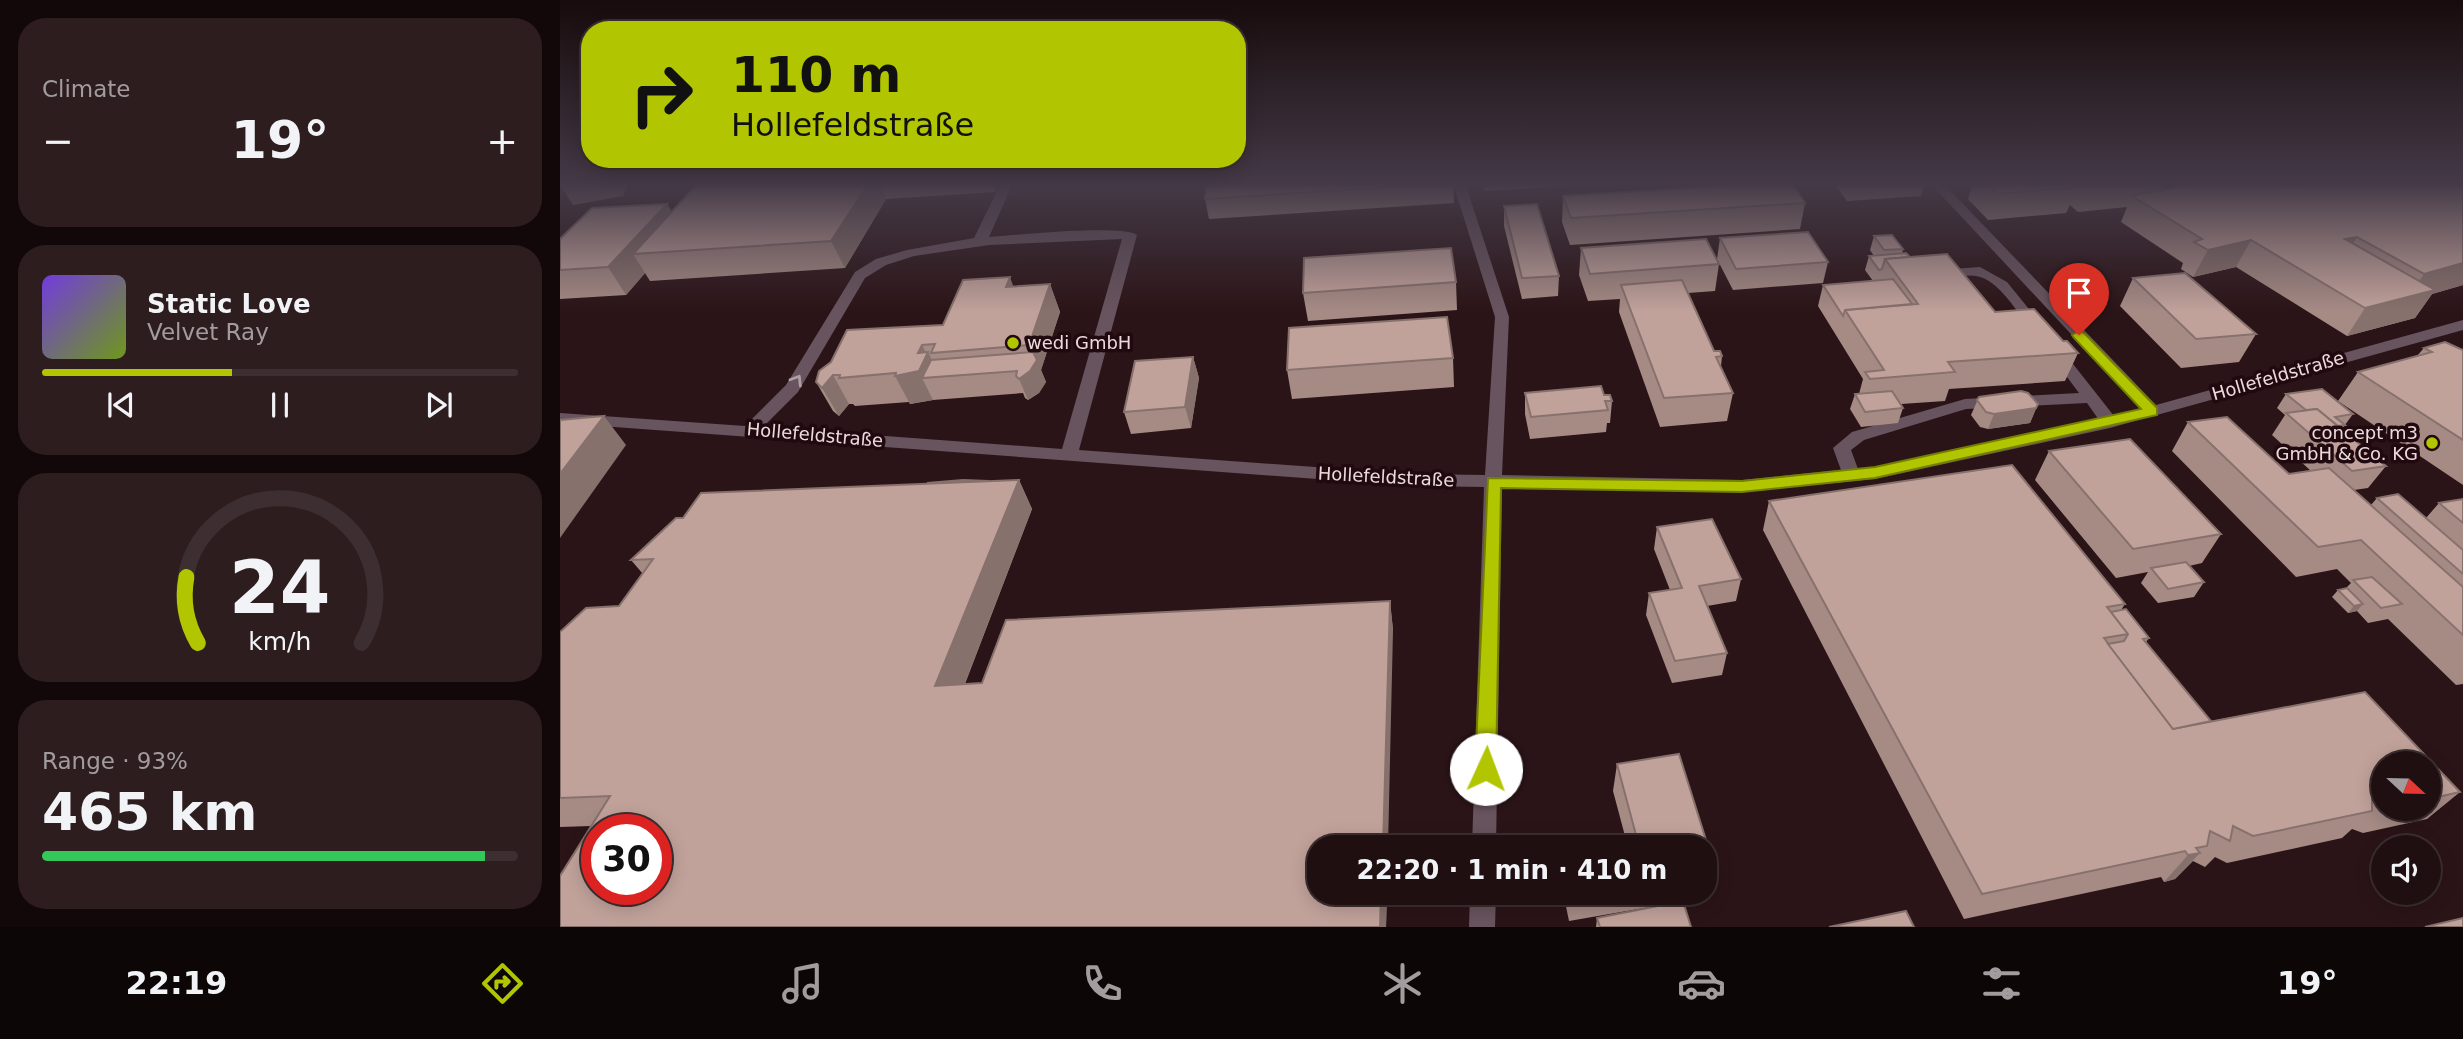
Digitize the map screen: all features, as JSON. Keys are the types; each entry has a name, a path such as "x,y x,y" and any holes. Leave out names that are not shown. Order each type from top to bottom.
{"street":[{"path":"979,243 987,226"},
{"path":"1473,226 1502,317 1493,482 1484,835"},
{"path":"1977,226 2152,411"},
{"path":"751,430 792,387 865,270 924,248 1130,235 1069,455"},
{"path":"1924,275 1980,271 2002,285 2110,423"},
{"name":"Hollefeldstraße","path":"560,418 1412,480 1742,486 1851,475 2110,423 2463,325"},
{"path":"2404,341 2428,355"},
{"path":"1851,475 1842,448 1858,436 1965,404 2093,398"},
{"path":"1482,927 1483,905"}],"building":[{"path":"573,226 646,226 608,267 560,270 560,239"},
{"path":"658,226 841,226 831,241 633,254"},
{"path":"1509,226 1544,226 1559,276 1522,278"},
{"path":"2181,226 2463,226 2463,263 2424,274 2357,237 2345,239 2435,290 2365,308 2251,240 2208,250 2194,242 2202,239"},
{"path":"1808,232 1828,262 1736,269 1720,238"},
{"path":"1892,235 1903,249 1884,250 1874,236"},
{"path":"1706,239 1719,264 1590,274 1581,248"},
{"path":"1451,248 1456,282 1303,293 1304,258"},
{"path":"1906,253 1910,257 1885,259 1882,269 1879,270 1869,256"},
{"path":"1947,254 1995,312 2034,309 2063,341 2067,341 2078,353 1948,362 1955,372 1870,379 1865,372 1884,370 1845,310 1918,304 1885,259"},
{"path":"2185,273 2256,334 2196,339 2133,278"},
{"path":"1010,277 1006,287 1050,284 1029,345 931,353 935,344 922,345 918,353 928,352 919,371 895,376 896,373 839,378 840,375 833,375 822,388 816,382 819,371 831,362 847,330 943,325 963,280"},
{"path":"1893,279 1912,304 1845,310 1843,316 1823,285"},
{"path":"1682,280 1714,351 1720,351 1722,356 1716,357 1733,393 1664,398 1621,285"},
{"path":"1447,317 1453,358 1287,370 1289,328"},
{"path":"2445,342 2463,350 2463,440 2358,372 2432,352 2424,348"},
{"path":"1033,352 1037,360 1030,371 1019,379 1016,376 1017,371 922,378 931,360"},
{"path":"1193,357 1185,407 1124,412 1135,361"},
{"path":"1601,386 1604,395 1610,395 1612,401 1605,401 1608,410 1531,417 1525,393"},
{"path":"2322,389 2353,414 2335,417 2345,425 2338,426 2317,409 2306,410 2286,394"},
{"path":"1892,391 1903,408 1865,412 1855,394"},
{"path":"2021,391 2028,393 2038,404 2036,408 1994,414 1986,412 1977,400 1979,397"},
{"path":"2317,409 2386,466 2352,471 2286,413"},
{"path":"604,416 560,474 560,420"},
{"path":"2227,417 2289,474 2329,468 2463,587 2463,635 2361,540 2318,547 2188,422"},
{"path":"2130,439 2221,534 2133,549 2049,451"},
{"path":"2012,465 2125,604 2107,607 2128,634 2104,638 2173,729 2365,692 2421,751 2371,751 2371,811 2253,836 2233,826 2230,841 2210,831 2207,846 2196,848 2200,853 2188,855 2185,851 1982,894 1769,501"},
{"path":"963,480 989,481 927,483"},
{"path":"1019,480 935,686 982,683 1006,620 1390,601 1383,835 1307,835 1307,905 1381,905 1380,927 560,927 560,876 581,842 581,905 672,905 672,814 599,814 610,796 560,798 560,632 586,608 619,606 653,559 631,560 676,518 683,518 701,493"},
{"path":"2398,494 2463,550 2463,574 2377,498"},
{"path":"2463,499 2463,523 2439,503"},
{"path":"1712,519 1741,579 1699,586 1727,653 1675,661 1649,593 1682,588 1657,527"},
{"path":"2186,562 2204,582 2168,589 2151,568"},
{"path":"2372,577 2402,604 2381,608 2353,580"},
{"path":"2347,588 2363,604 2354,606 2338,590"},
{"path":"2126,609 2149,638 2143,639 2211,721 2173,729 2108,644 2124,641 2128,634 2111,612"},
{"path":"1679,754 1704,835 1636,835 1617,764"},
{"path":"2441,772 2460,792 2441,796"},
{"path":"1663,905 1684,905 1691,927 1600,927 1597,918"},
{"path":"1906,911 1914,927 1829,927"},
{"path":"2463,918 2463,927 2425,927"}],"place":[{"name":"wedi GmbH","path":"1013,343"},
{"name":"concept m3 GmbH & Co. KG","path":"2432,443"}],"route":[{"path":"1486,769 1493,482 1742,486 1875,472 2110,423 2152,411 2079,335"}]}
